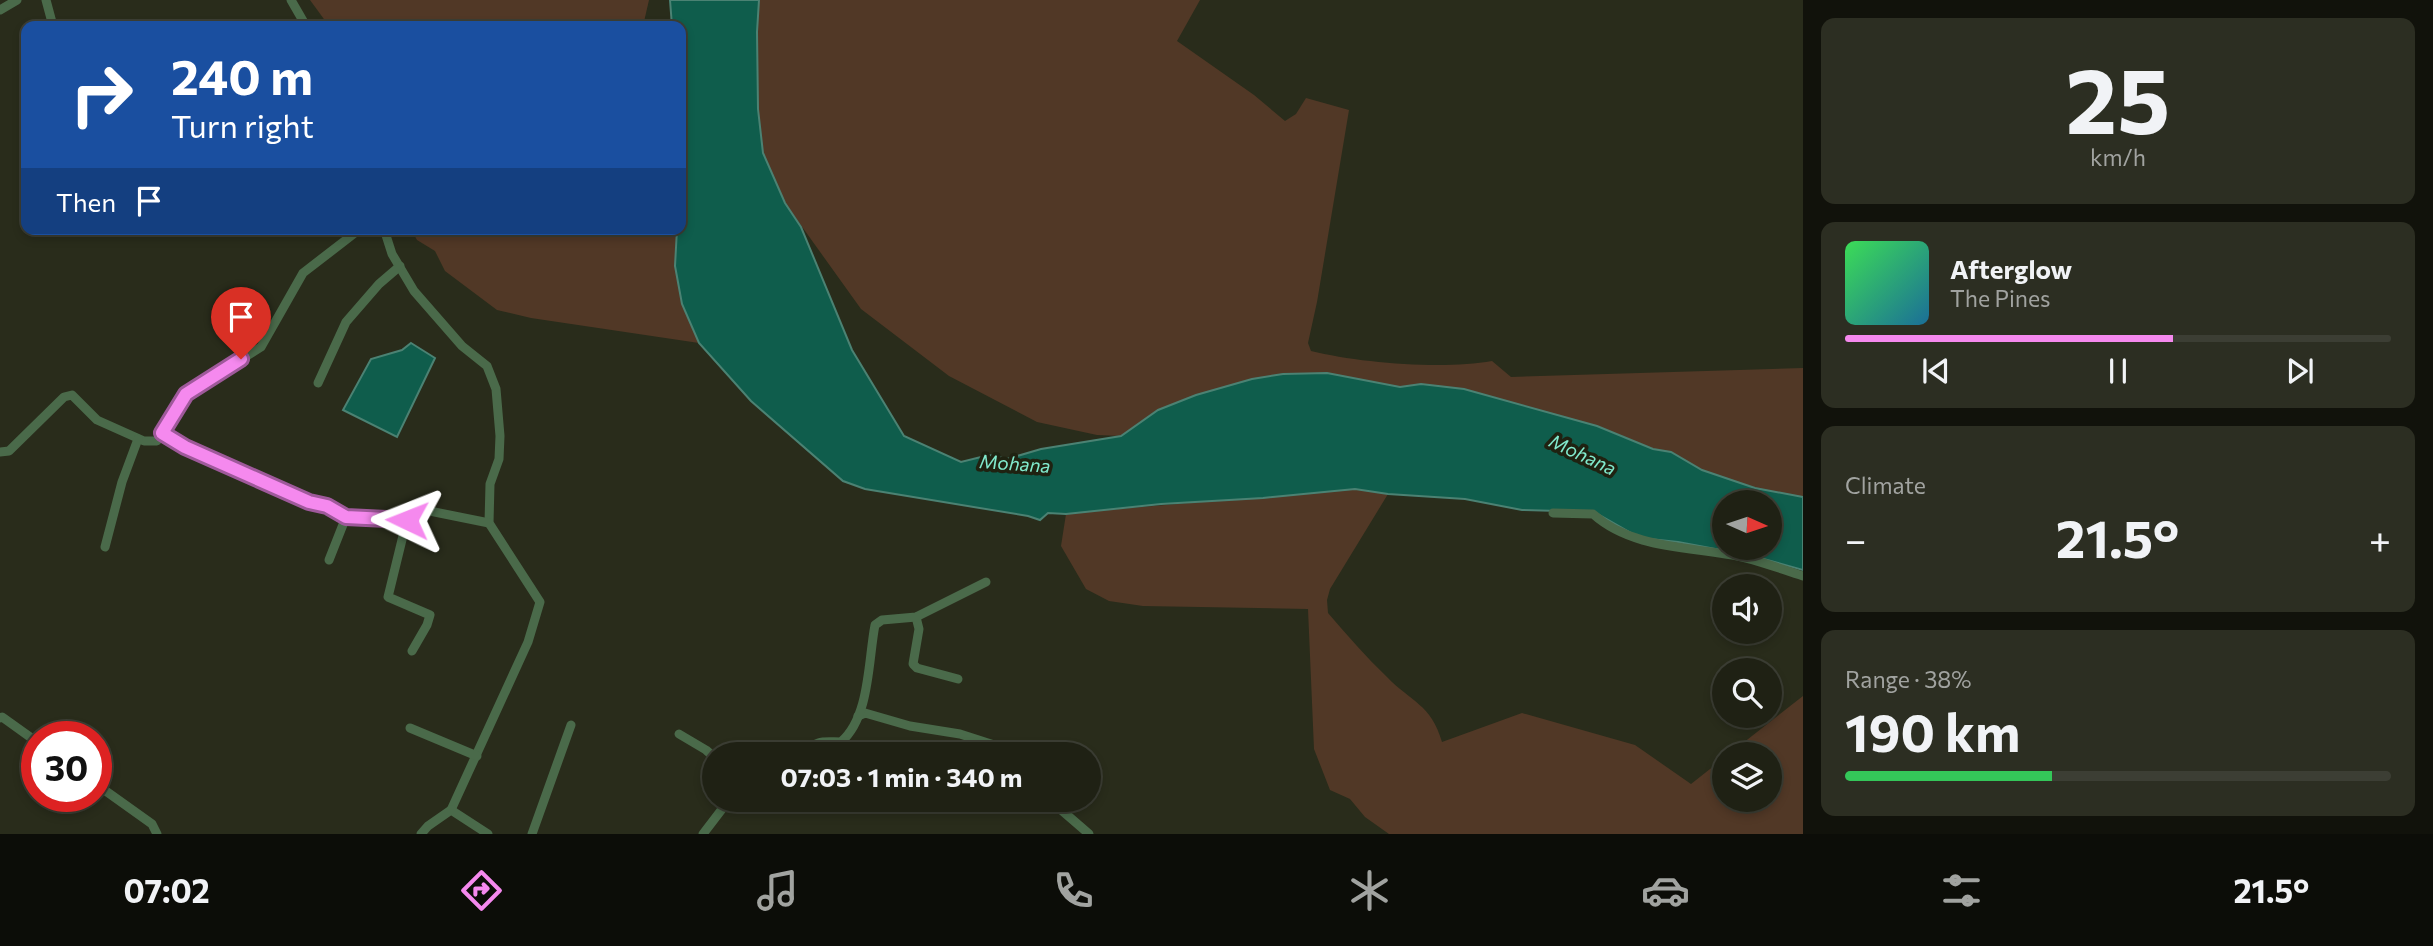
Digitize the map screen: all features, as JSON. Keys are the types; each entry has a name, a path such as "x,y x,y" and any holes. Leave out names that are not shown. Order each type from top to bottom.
{"street":[{"path":"0,10 17,0"},
{"path":"46,0 52,21"},
{"path":"291,0 303,21"},
{"path":"0,452 9,451 64,397 72,396 97,420 144,441 157,440 186,394 261,347 303,273 352,235"},
{"path":"386,235 392,254 414,291 461,346 487,366 496,389 500,436 499,459 490,484 489,523 540,602 528,642 452,810 421,834"},
{"path":"318,383 346,322 379,284 400,267"},
{"path":"162,433 185,447 309,502 327,506 346,517 407,520"},
{"path":"105,547 122,482 138,439"},
{"path":"412,651 428,625 430,615 388,597 410,507 489,523"},
{"path":"1553,513 1593,514 1607,527 1630,538 1746,558 1803,576"},
{"path":"330,560 346,517"},
{"path":"842,742 852,733 858,716 870,667 875,625 882,620 916,617 986,582"},
{"path":"916,617 919,629 913,664 917,668 958,679"},
{"path":"858,716 865,713 909,726 960,734 985,742"},
{"path":"0,718 21,731"},
{"path":"532,834 571,725"},
{"path":"410,728 477,756"},
{"path":"679,734 702,748"},
{"path":"112,795 152,824 157,834"},
{"path":"452,810 488,834"},
{"path":"703,834 720,812"},
{"path":"1064,812 1089,834"}],"shaded area":[{"path":"310,0 649,0 644,21 325,21"},
{"path":"759,0 1200,0 1177,41 1254,95 1285,121 1296,114 1306,98 1349,110 1308,343 1311,351 1401,364 1450,365 1492,361 1511,377 1803,368 1803,497 1782,493 1782,490 1755,488 1702,470 1671,452 1654,449 1597,426 1464,389 1421,384 1400,387 1327,373 1283,374 1252,379 1196,395 1158,410 1121,436 1097,435 1037,422 949,376 861,309 785,203 763,153 758,109"},
{"path":"414,235 677,235 679,288 699,343 531,318 497,310 445,271 435,251 417,240"},
{"path":"1355,489 1388,494 1330,589 1328,613 1379,669 1426,711 1442,742 1522,713 1635,745 1691,784 1712,767 1712,812 1782,812 1782,742 1744,742 1762,728 1782,728 1782,712 1803,696 1803,834 1389,834 1365,817 1350,799 1330,790 1314,749 1308,609 1143,606 1109,601 1086,589 1061,546 1066,514"}],"water":[{"name":"Mohana","path":"670,0 759,0 758,109 763,153 785,203 801,227 852,350 904,436 961,462 989,455 1007,459 1041,449 1121,436 1158,410 1196,395 1252,379 1283,374 1327,373 1400,387 1421,384 1464,389 1597,426 1653,449 1671,452 1702,470 1766,490 1712,490 1712,548 1640,538 1594,512 1522,510 1465,499 1355,489 1066,514 1048,513 1040,520 865,489 843,481 751,401 699,343 682,304 675,266 677,235 686,235 686,21 672,21"},
{"path":"411,343 435,358 397,437 343,410 371,359 402,350"},
{"path":"1782,493 1803,497 1803,570 1767,560 1782,560"}],"route":[{"path":"241,359 186,394 162,433 185,447 309,502 327,506 346,517 407,520"}]}
